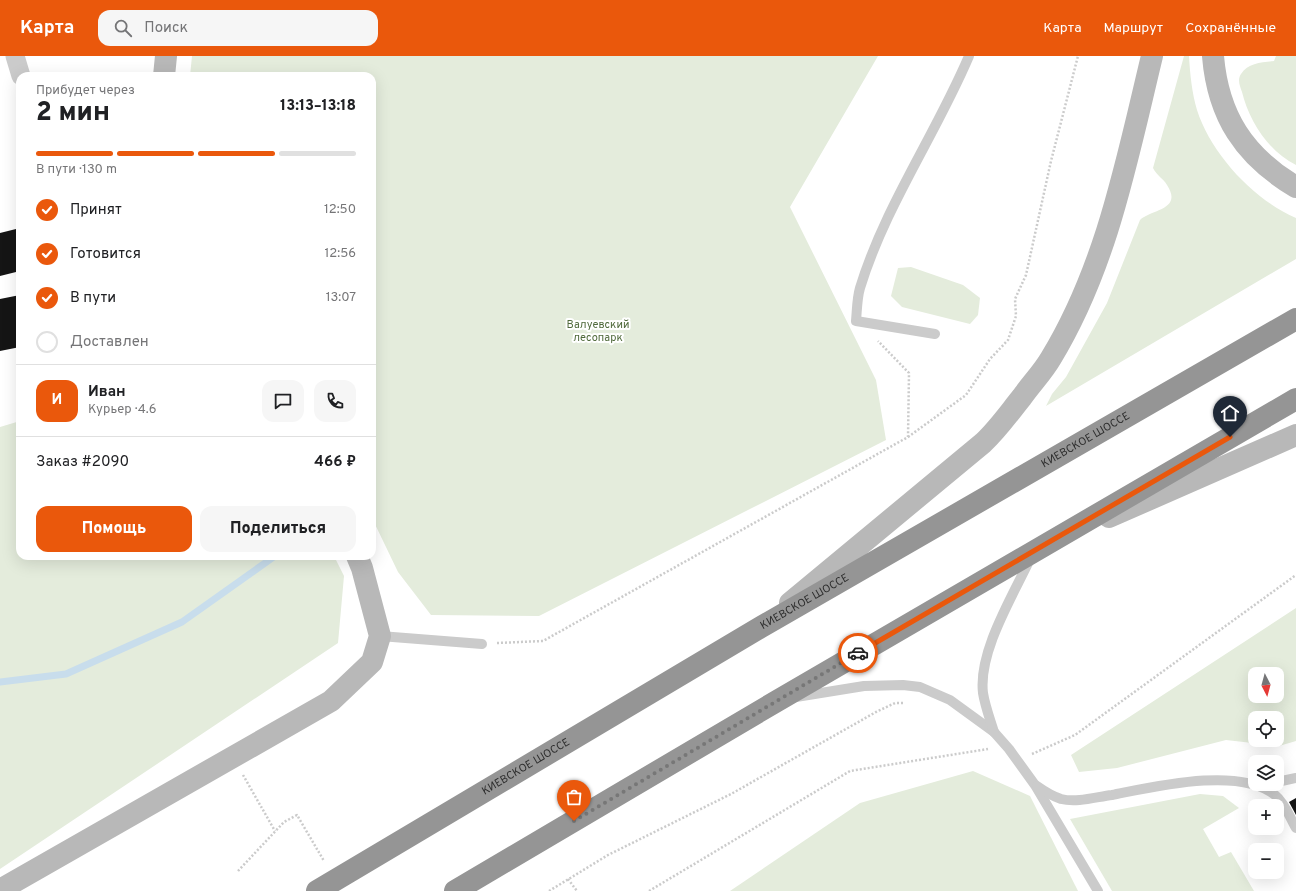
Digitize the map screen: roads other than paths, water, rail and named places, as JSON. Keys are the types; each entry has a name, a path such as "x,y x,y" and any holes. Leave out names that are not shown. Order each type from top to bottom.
{"highway":[{"name":"КИЕВСКОЕ ШОССЕ","path":"317,891 762,627 1296,319"},
{"path":"455,891 777,700 1296,399"}],"main road":[{"path":"164,72 166,56"},
{"path":"762,627 983,443 996,430 1051,360 1083,298 1099,257 1121,187 1152,56"},
{"path":"1213,56 1221,102 1232,126 1245,145 1260,162 1296,187"},
{"path":"1039,548 1296,435"},
{"path":"0,890 331,701 372,662 380,636 359,560"}],"street":[{"path":"15,56 20,72"}],"lane":[{"path":"935,334 856,321 860,289 879,235 953,94 969,56"},
{"path":"994,732 983,694 987,662 996,633 1039,548"},
{"path":"380,636 482,644"},
{"path":"777,700 864,686 903,685 920,687 950,700 994,732 1035,785 1098,891"},
{"path":"1284,781 1296,778"},
{"path":"1035,785 1061,799 1081,800 1182,782 1211,780 1248,783"},
{"path":"1269,791 1276,796 1296,828"}],"waterway":[{"path":"0,682 66,674 182,622 269,560"}],"park label":[{"name":"Валуевский лесопарк","path":"598,331"}]}
